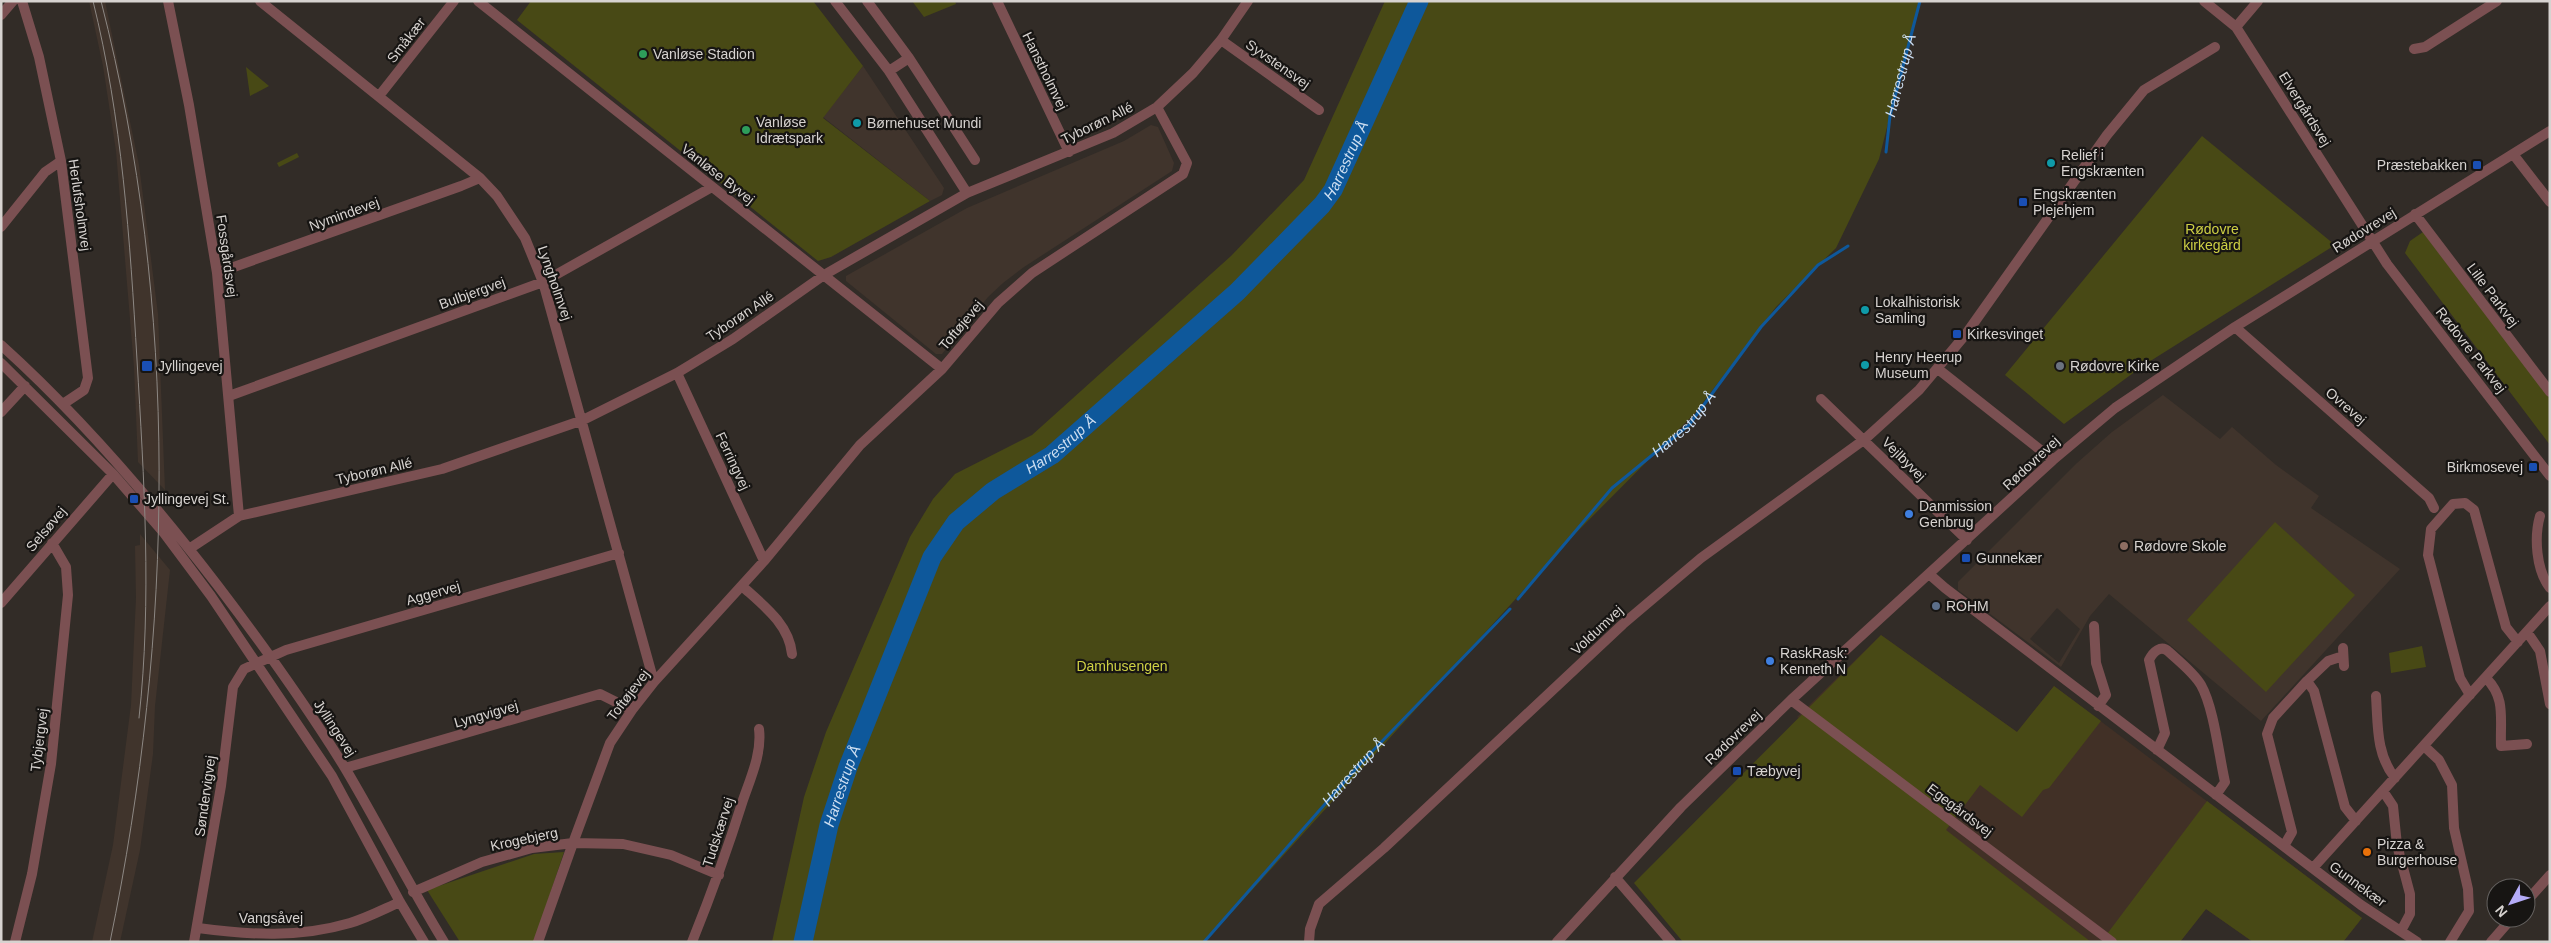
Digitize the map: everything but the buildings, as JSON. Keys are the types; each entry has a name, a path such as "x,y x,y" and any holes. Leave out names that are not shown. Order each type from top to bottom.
{"street":[{"path":"1,15 13,1"},
{"name":"Herlufsholmvej","path":"22,1 39,57 61,161 88,378 88,384 80,394 63,404"},
{"name":"Fossgårdsvej","path":"168,1 189,105 217,274 239,516"},
{"name":"Lyngholmvej","path":"260,1 480,178 496,196 525,238 543,282 582,420 619,553 651,685"},
{"name":"Småkær","path":"379,96 454,1"},
{"name":"Vanløse Byvej","path":"478,1 942,369"},
{"path":"835,1 889,71 967,193"},
{"path":"867,1 909,58 976,160"},
{"name":"Hanstholmvej","path":"997,1 1069,152"},
{"name":"Tyborøn Allé","path":"190,548 239,516 442,469 582,420 677,373 733,339 824,275 967,193 1113,133 1157,107 1194,73 1221,40 1248,1"},
{"name":"Elvergårdsvej","path":"2204,1 2236,27 2371,241"},
{"path":"2236,27 2258,1"},
{"path":"2414,49 2425,47 2498,1"},
{"name":"Syvstensvej","path":"1221,40 1319,110"},
{"path":"2053,460 1938,369 1966,334 2107,135 2144,90 2215,47"},
{"path":"889,71 909,58"},
{"name":"Toftøjevej","path":"573,843 610,743 632,710 651,685 764,561 860,445 942,369 998,303 1032,273 1183,174 1187,163 1157,107"},
{"name":"Rødovrevej","path":"1557,942 1681,807 1791,700 2053,460 2117,406 2235,327 2550,131"},
{"path":"2513,154 2550,202"},
{"path":"1,227 45,172 61,161"},
{"name":"Nymindevej","path":"217,274 480,178"},
{"name":"Bulbjergvej","path":"229,396 543,282 712,187"},
{"name":"Lille Parkvej","path":"2415,214 2550,392"},
{"name":"Rødovre Parkvej","path":"2371,241 2550,476"},
{"name":"Ovrevej","path":"2235,327 2429,498 2434,508"},
{"name":"Jyllingevej","path":"1,345 63,404 131,476 190,548 272,656 345,768 413,892 444,942"},
{"name":"Jyllingevej","path":"1,363 113,474 167,538 211,596 332,776 400,902 424,942"},
{"name":"Voldumvej","path":"1308,942 1310,929 1319,904 1384,848 1637,611 1701,558 1865,439 1920,390 1938,369"},
{"name":"Ferringvej","path":"677,373 764,561"},
{"path":"1,412 24,386"},
{"name":"Vejlbyvej","path":"1821,399 1865,439 1967,540"},
{"name":"Selsøvej","path":"1,603 113,474"},
{"path":"2470,695 2460,678 2428,556 2431,528 2452,504 2464,502 2474,510 2506,627 2518,642"},
{"path":"2540,516 2538,525 2539,567 2550,588"},
{"name":"Tybjergvej","path":"15,942 32,874 50,764 68,595 66,567 52,542"},
{"name":"Aggervej","path":"256,664 302,645 619,553"},
{"name":"Gunnekær","path":"1929,574 2098,706 2361,905 2417,942"},
{"path":"742,586 772,613 790,640 792,654"},
{"path":"2313,868 2550,606"},
{"path":"2094,626 2096,663 2106,695 2098,706"},
{"path":"2527,632 2540,651 2550,704"},
{"path":"2157,750 2165,733 2149,660 2152,653 2159,649 2167,650 2196,678 2207,698 2225,782 2216,795"},
{"path":"2284,846 2292,832 2267,734 2273,718 2307,681 2328,661 2343,657"},
{"name":"Søndervigvej","path":"194,942 198,928 221,786 233,687 244,669 256,664"},
{"path":"2486,678 2500,697 2501,746 2526,744"},
{"path":"2307,681 2314,691 2345,807 2356,821"},
{"name":"Lyngvigvej","path":"345,768 600,694 632,710"},
{"path":"2376,696 2381,755 2385,766 2395,778"},
{"name":"Egegårdsvej","path":"1791,700 2112,942"},
{"name":"Tudskærvej","path":"692,942 719,875 761,743 759,729"},
{"path":"2424,746 2439,760 2452,785 2454,828 2468,889 2469,911 2450,942"},
{"path":"2383,791 2393,806 2397,845 2410,894 2410,914 2401,932"},
{"path":"573,843 624,844 671,855 719,875"},
{"name":"Krogebjerg","path":"413,892 482,862 532,848 573,843 538,942"},
{"path":"2536,891 2550,876"},
{"path":"1615,877 1671,942"},
{"name":"Vangsåvej","path":"198,928 300,938 352,923 400,902"},
{"path":"2491,942 2503,928"}],"shaded area":[{"path":"89,1 105,1 139,165 158,314 165,490 138,462 134,367 116,151 103,66"},
{"path":"863,66 944,188 942,195 930,201 823,117"},
{"path":"1151,125 1158,127 1174,163 1172,171 1024,267 1003,283 988,297 942,354 936,354 846,281 846,276 967,208 1124,141"},
{"name":"Rødovre Skole","path":"2163,395 2220,439 2232,427 2276,465 2319,496 2311,508 2400,569 2261,721 2109,594 2090,616 2061,667 1958,590 1958,582 2077,463 2112,432","holes":["2057,608 2080,629 2059,663 2030,639"]},
{"path":"140,534 170,570 155,706 153,754 140,850 120,942 92,942 113,845 131,705 136,598 135,546 140,545"},
{"path":"1881,635 2017,732 2054,686 2362,918 2343,942 2253,942 2206,909 2180,942 1683,942 1857,762 1797,717"}],"green space":[{"name":"Vanløse Idrætspark","path":"531,1 813,1 863,66 823,118 930,201 831,257 818,261 517,20"},
{"path":"912,1 955,1 956,4 924,17"},
{"name":"Damhusengen","path":"1385,1 1919,1 1879,159 1836,248 1776,307 1695,413 1569,540 1205,942 772,942 804,797 826,732 910,537 933,499 955,474 1032,435 1231,256 1304,180"},
{"path":"246,67 269,86 250,96"},
{"name":"Rødovre kirkegård","path":"2202,136 2335,245 2144,365 2064,424 2005,375"},
{"path":"297,153 299,157 279,167 277,163"},
{"path":"2423,232 2550,399 2550,445 2405,253 2410,241"},
{"path":"2275,522 2355,595 2266,692 2187,620"},
{"path":"1881,635 2017,732 2054,686 2101,721 2049,788 2043,790 2022,817 1980,785 1946,830 2091,942 1683,942 1634,883"},
{"path":"2422,646 2426,667 2391,673 2389,653"},
{"path":"2207,801 2362,918 2343,942 2253,942 2206,909 2180,942 2101,942"},
{"path":"564,852 534,942 460,942 427,890 534,854"}],"waterway":[{"name":"Harrestrup Å","path":"803,942 829,825 848,767 932,557 956,522 993,491 1052,455 1237,292 1322,205 1333,190 1419,1"},
{"name":"Harrestrup Å","path":"1886,152 1890,116 1920,1"},
{"name":"Harrestrup Å","path":"1518,599 1612,488 1689,425 1761,327 1818,265 1848,246"},
{"name":"Harrestrup Å","path":"1204,942 1361,763 1510,609"}],"tram line":[{"path":"93,1 103,45 118,134 128,225 134,315 146,539 145,629 139,718"},
{"path":"101,1 127,117 145,234 155,352 159,471 156,589 147,708 131,825 110,942"}],"place":[{"name":"Vanløse Stadion","path":"643,54"},
{"name":"Børnehuset Mundi","path":"857,123"},
{"name":"Vanløse Idrætspark","path":"746,130"},
{"name":"Relief i Engskrænten","path":"2051,163"},
{"name":"Præstebakken","path":"2477,165"},
{"name":"Engskrænten Plejehjem","path":"2023,202"},
{"name":"Lokalhistorisk Samling","path":"1865,310"},
{"name":"Kirkesvinget","path":"1957,334"},
{"name":"Henry Heerup Museum","path":"1865,365"},
{"name":"Jyllingevej","path":"147,366"},
{"name":"Rødovre Kirke","path":"2060,366"},
{"name":"Birkmosevej","path":"2533,467"},
{"name":"Jyllingevej St.","path":"134,499"},
{"name":"Danmission Genbrug","path":"1909,514"},
{"name":"Rødovre Skole","path":"2124,546"},
{"name":"Gunnekær","path":"1966,558"},
{"name":"ROHM","path":"1936,606"},
{"name":"RaskRask: Kenneth N","path":"1770,661"},
{"name":"Tæbyvej","path":"1737,771"},
{"name":"Pizza & Burgerhouse","path":"2367,852"}]}
